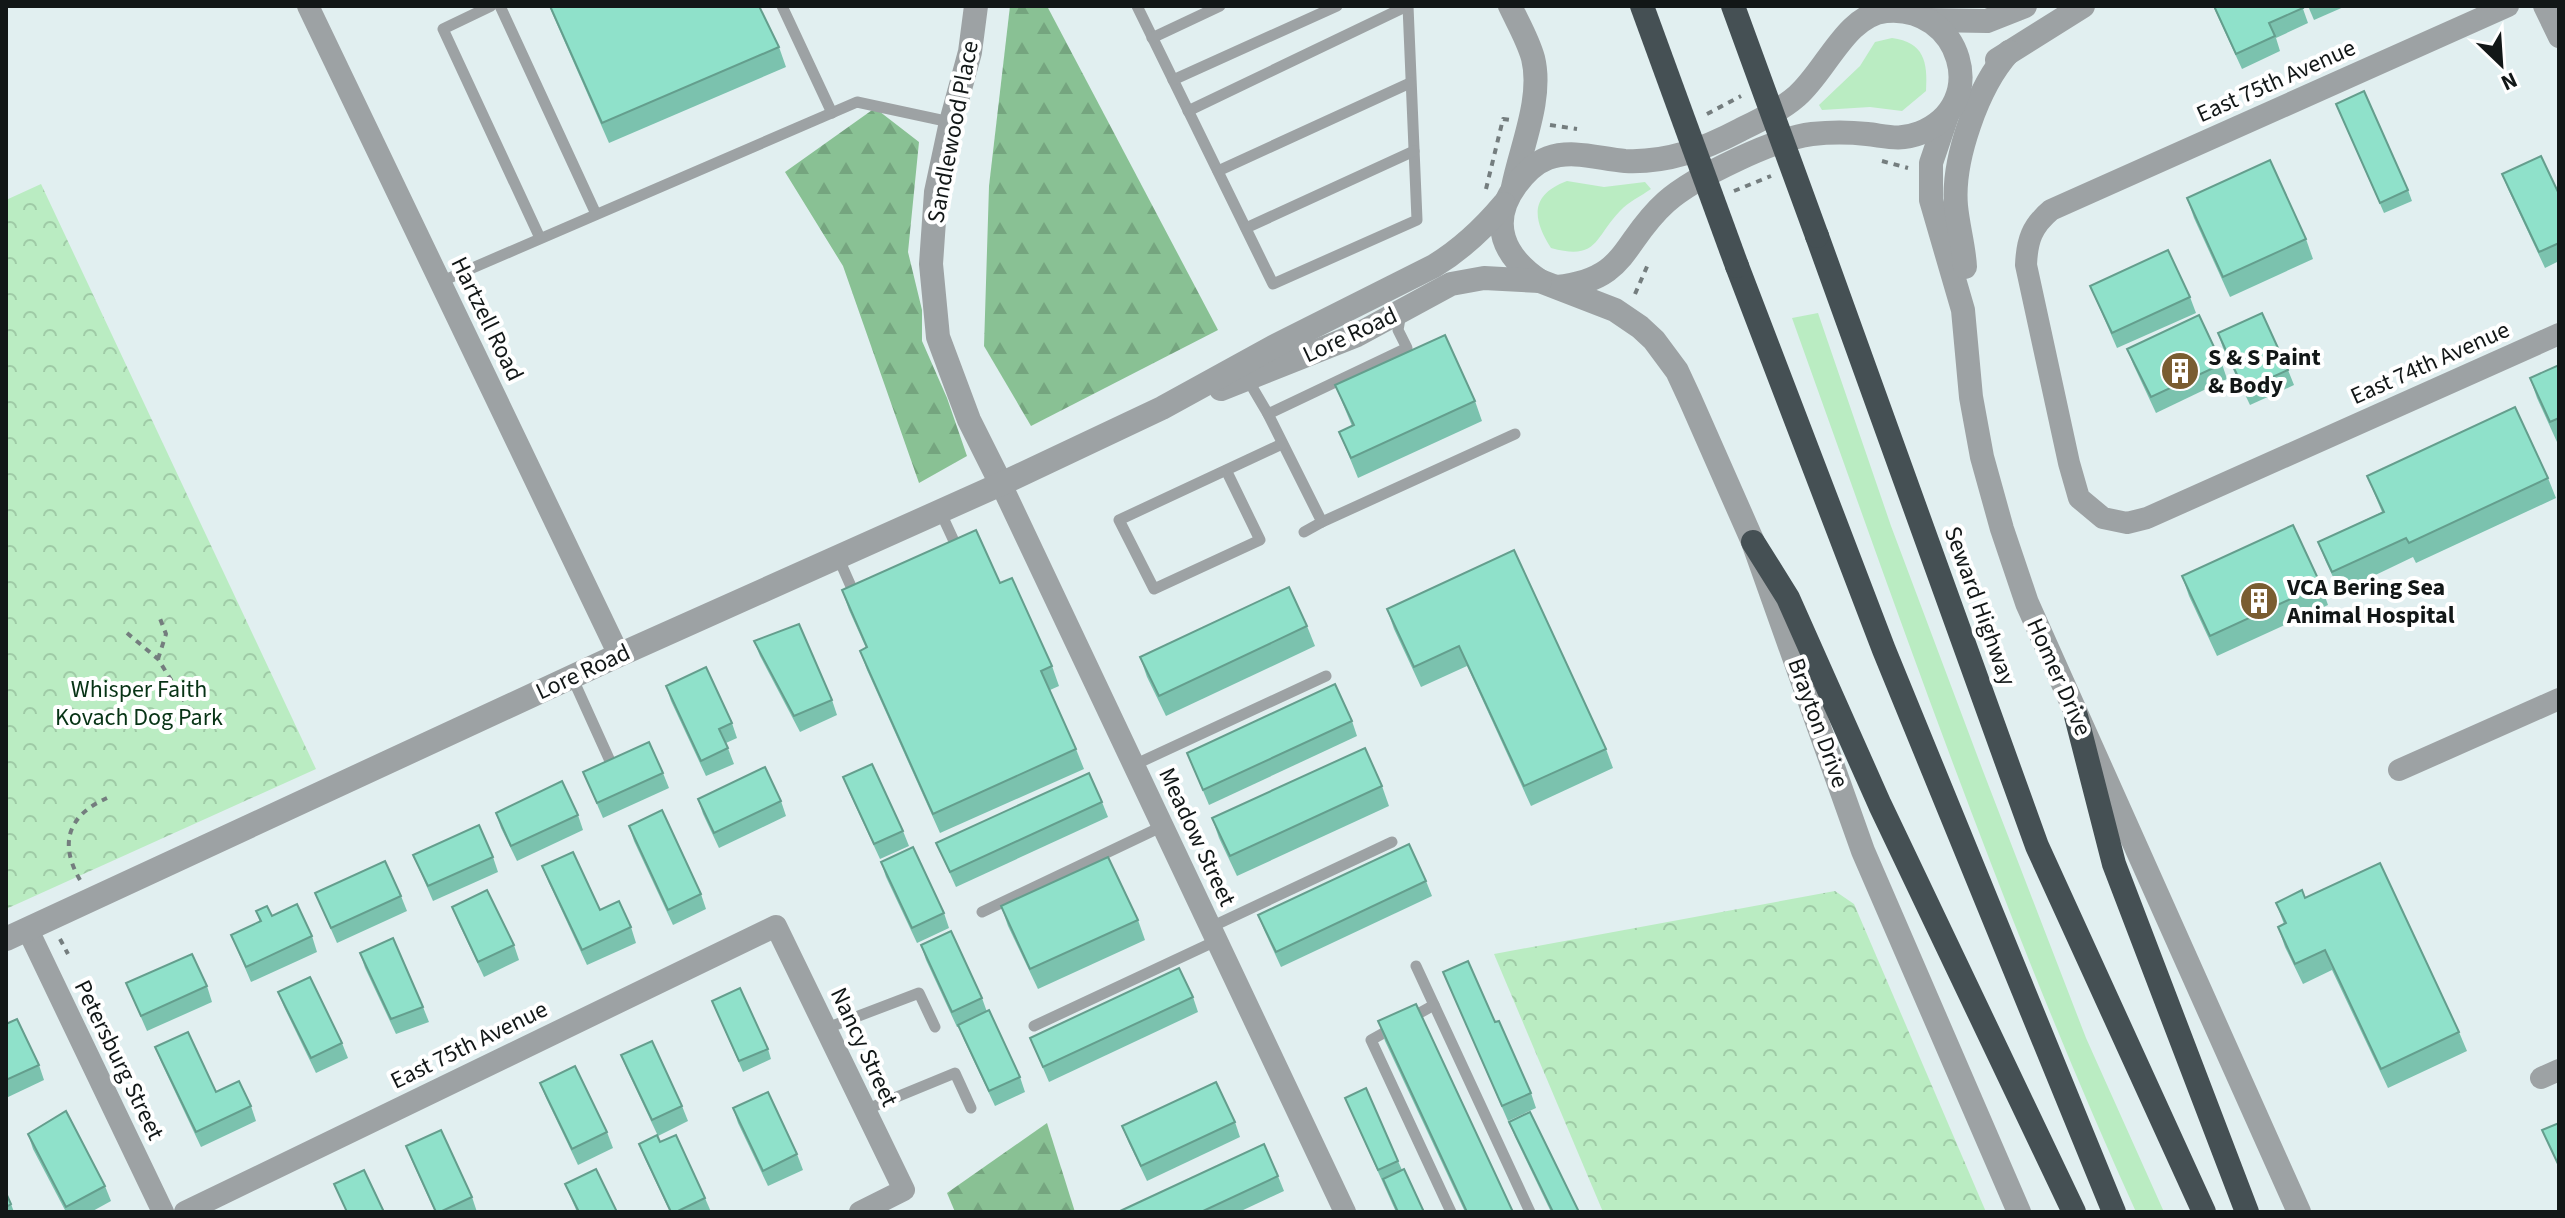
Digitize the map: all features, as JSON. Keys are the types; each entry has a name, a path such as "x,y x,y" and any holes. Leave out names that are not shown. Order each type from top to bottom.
{"highway":[{"path":"1642,6 1737,266 1884,650 2114,1212"},
{"name":"Seward Highway","path":"1733,6 2037,846 2204,1212"},
{"path":"1753,542 1788,598 1880,805 2074,1212"},
{"path":"2076,716 2114,864 2247,1212"}],"street":[{"name":"Hartzell Road","path":"308,6 619,655"},
{"name":"Sandlewood Place","path":"976,6 970,52 936,192 931,264 938,337 969,420 1001,484"},
{"path":"1510,6 1532,55 1536,83 1534,103 1521,148 1501,196 1501,224 1506,245 1522,268 1548,284 1580,284 1612,268 1665,203 1685,188 1755,153 1802,135 1826,132 1906,138 1929,129 2009,52 2083,6"},
{"name":"Lore Road","path":"17,934 1162,408 1273,347 1446,259 1481,231 1501,196 1539,163 1561,155 1646,161 1670,159 1699,149 1739,131 1797,96 1822,69 1847,33 1864,18 1883,11 1987,21 2025,6"},
{"name":"East 75th Avenue","path":"2147,518 2127,523 2103,518 2079,498 2026,265 2027,240 2038,221 2064,204 2508,6"},
{"path":"2544,6 2559,37"},
{"path":"1913,13 1943,32 1956,51 1961,72 1952,104"},
{"path":"1963,310 1965,272 1956,206 1956,172 1988,82 2009,52"},
{"name":"Homer Drive","path":"1952,104 1935,145 1929,183 1931,200 1963,310 1976,427 2002,529 2027,603 2076,716 2299,1212"},
{"name":"Lore Road","path":"1162,408 1248,380 1335,344 1463,280 1484,278 1548,284"},
{"name":"Brayton Drive","path":"1548,284 1615,310 1640,327 1666,354 1690,399 1753,542 1863,851 2019,1212"},
{"name":"East 74th Avenue","path":"2147,518 2559,334"},
{"name":"Meadow Street","path":"1001,484 1344,1212"},
{"path":"2399,770 2559,699"},
{"name":"East 75th Avenue","path":"185,1212 776,926"},
{"name":"Nancy Street","path":"776,926 904,1190 860,1212"},
{"name":"Petersburg Street","path":"17,934 163,1212"}],"lane":[{"path":"491,6 443,29 540,238"},
{"path":"500,6 596,214"},
{"path":"782,6 832,113"},
{"path":"1137,6 1152,38 1273,284 1417,220 1407,6 1188,111"},
{"path":"1152,38 1220,6"},
{"path":"1173,80 1337,6"},
{"path":"1218,171 1410,83"},
{"path":"440,282 857,102 951,122"},
{"path":"1246,228 1414,151"},
{"path":"1268,414 1407,348 1398,330 1401,312"},
{"path":"1248,380 1322,522"},
{"path":"1304,532 1515,434"},
{"path":"1226,470 1260,540 1154,589 1119,520 1226,470 1282,444"},
{"path":"940,511 961,556 947,559"},
{"path":"838,557 858,603 870,594"},
{"path":"1134,765 1326,676"},
{"path":"572,677 610,761"},
{"path":"982,912 1163,826"},
{"path":"1034,1026 1392,842"},
{"path":"1416,966 1530,1212"},
{"path":"827,1028 919,993 935,1027"},
{"path":"1434,1005 1371,1040 1451,1212"},
{"path":"865,1110 955,1073 971,1108"}],"path":[{"path":"1700,117 1743,95"},
{"path":"1501,196 1503,119 1512,120"},
{"path":"1548,124 1580,130"},
{"path":"1878,161 1905,167 1918,174"},
{"path":"1729,193 1772,175"},
{"path":"1632,300 1651,257"},
{"path":"158,659 166,634 159,616"},
{"path":"127,633 158,659 201,728"},
{"path":"81,882 68,854 69,838 81,812 107,798"}],"green space":[{"path":"1010,6 1047,6 1218,330 1031,426 984,346 989,186"},
{"path":"1892,38 1911,44 1922,55 1926,91 1902,111 1870,107 1822,110 1819,105 1860,66 1875,42"},
{"path":"875,108 919,142 908,252 922,310 922,341 947,398 967,456 919,483 843,266 785,172"},
{"path":"1567,181 1604,187 1645,182 1651,189 1623,208 1587,249 1566,251 1551,248 1540,227 1538,208 1546,193"},
{"name":"Whisper Faith Kovach Dog Park","path":"41,184 316,769 6,909 6,200"},
{"path":"1818,313 1891,526 1983,771 2086,1038 2164,1212 2136,1212 1998,881 1792,318"},
{"path":"1835,891 1854,904 1986,1212 1603,1212 1494,954"},
{"path":"1047,1123 1075,1212 955,1212 947,1193"}],"building":[{"path":"550,6 759,6 779,47 602,123"},
{"path":"2214,6 2303,8 2269,23 2275,36 2236,54"},
{"path":"2364,91 2408,190 2380,203 2336,104"},
{"path":"2541,156 2559,194 2559,243 2539,252 2502,174"},
{"path":"2270,160 2306,239 2223,277 2187,198"},
{"path":"2168,250 2190,297 2112,333 2090,286"},
{"path":"2262,313 2288,370 2244,390 2218,333"},
{"name":"S & S Paint & Body","path":"2199,315 2222,364 2151,397 2127,349"},
{"path":"1445,335 1475,401 1351,458 1339,432 1354,425 1335,385"},
{"path":"2559,365 2559,418 2550,422 2530,378"},
{"path":"2515,407 2548,478 2409,543 2406,538 2332,572 2318,542 2384,512 2367,476"},
{"name":"VCA Bering Sea Animal Hospital","path":"2293,525 2321,585 2210,636 2182,576"},
{"path":"976,530 1000,583 1012,578 1052,666 1041,671 1076,749 933,814 860,651 867,647 842,590"},
{"path":"1514,550 1606,749 1524,786 1459,646 1414,667 1387,609"},
{"path":"1289,587 1307,626 1159,696 1140,657"},
{"path":"799,624 832,700 794,716 754,641"},
{"path":"706,667 732,723 719,729 728,748 701,761 666,686"},
{"path":"1335,684 1352,721 1203,790 1187,753"},
{"path":"649,742 663,773 597,803 583,772"},
{"path":"1365,748 1382,786 1230,856 1212,818"},
{"path":"872,764 903,831 874,844 843,777"},
{"path":"765,767 781,801 714,833 698,799"},
{"path":"1089,773 1102,802 950,872 936,843"},
{"path":"562,781 578,815 511,846 496,813"},
{"path":"662,810 701,894 668,910 629,826"},
{"path":"479,825 493,857 428,886 413,855"},
{"path":"1409,844 1426,881 1276,952 1258,915"},
{"path":"913,847 944,913 912,928 881,862"},
{"path":"573,852 600,910 619,901 631,927 582,950 542,866"},
{"path":"1108,857 1138,920 1030,969 1001,906"},
{"path":"385,861 401,896 331,928 315,893"},
{"path":"2380,863 2459,1032 2381,1069 2325,950 2295,964 2278,927 2286,923 2276,903 2302,890 2305,898"},
{"path":"487,890 514,945 478,962 452,907"},
{"path":"297,904 312,936 246,967 231,935 261,921 256,911 267,906 272,916"},
{"path":"951,931 982,998 952,1012 921,945"},
{"path":"393,938 423,1007 391,1019 360,953"},
{"path":"192,954 207,986 141,1016 126,983"},
{"path":"1468,961 1531,1093 1502,1106 1443,972"},
{"path":"1179,968 1193,997 1043,1067 1030,1038"},
{"path":"310,977 342,1043 311,1058 278,992"},
{"path":"740,988 768,1049 739,1061 712,1001"},
{"path":"1416,1004 1513,1212 1467,1212 1378,1021"},
{"path":"989,1010 1020,1077 989,1091 958,1025"},
{"path":"17,1019 39,1065 6,1080 6,1024"},
{"path":"188,1032 216,1092 239,1081 251,1106 196,1132 155,1047"},
{"path":"652,1041 682,1106 652,1120 621,1055"},
{"path":"575,1066 607,1132 572,1149 540,1083"},
{"path":"1216,1082 1235,1122 1141,1166 1122,1126"},
{"path":"1366,1088 1398,1161 1378,1170 1345,1098"},
{"path":"768,1092 797,1154 763,1171 733,1108"},
{"path":"66,1111 105,1186 66,1207 28,1134"},
{"path":"1530,1112 1579,1212 1553,1212 1509,1122"},
{"path":"2559,1123 2559,1166 2542,1130"},
{"path":"441,1130 472,1197 436,1212 406,1146"},
{"path":"657,1135 660,1142 676,1135 705,1198 676,1212 671,1212 639,1144"},
{"path":"1264,1144 1278,1176 1201,1212 1118,1212"},
{"path":"596,1169 617,1212 579,1212 565,1184"},
{"path":"1404,1169 1424,1212 1398,1212 1383,1179"},
{"path":"364,1170 384,1212 347,1212 334,1184"}],"place":[{"name":"S & S Paint & Body","path":"2180,371"},
{"name":"VCA Bering Sea Animal Hospital","path":"2259,601"}]}
